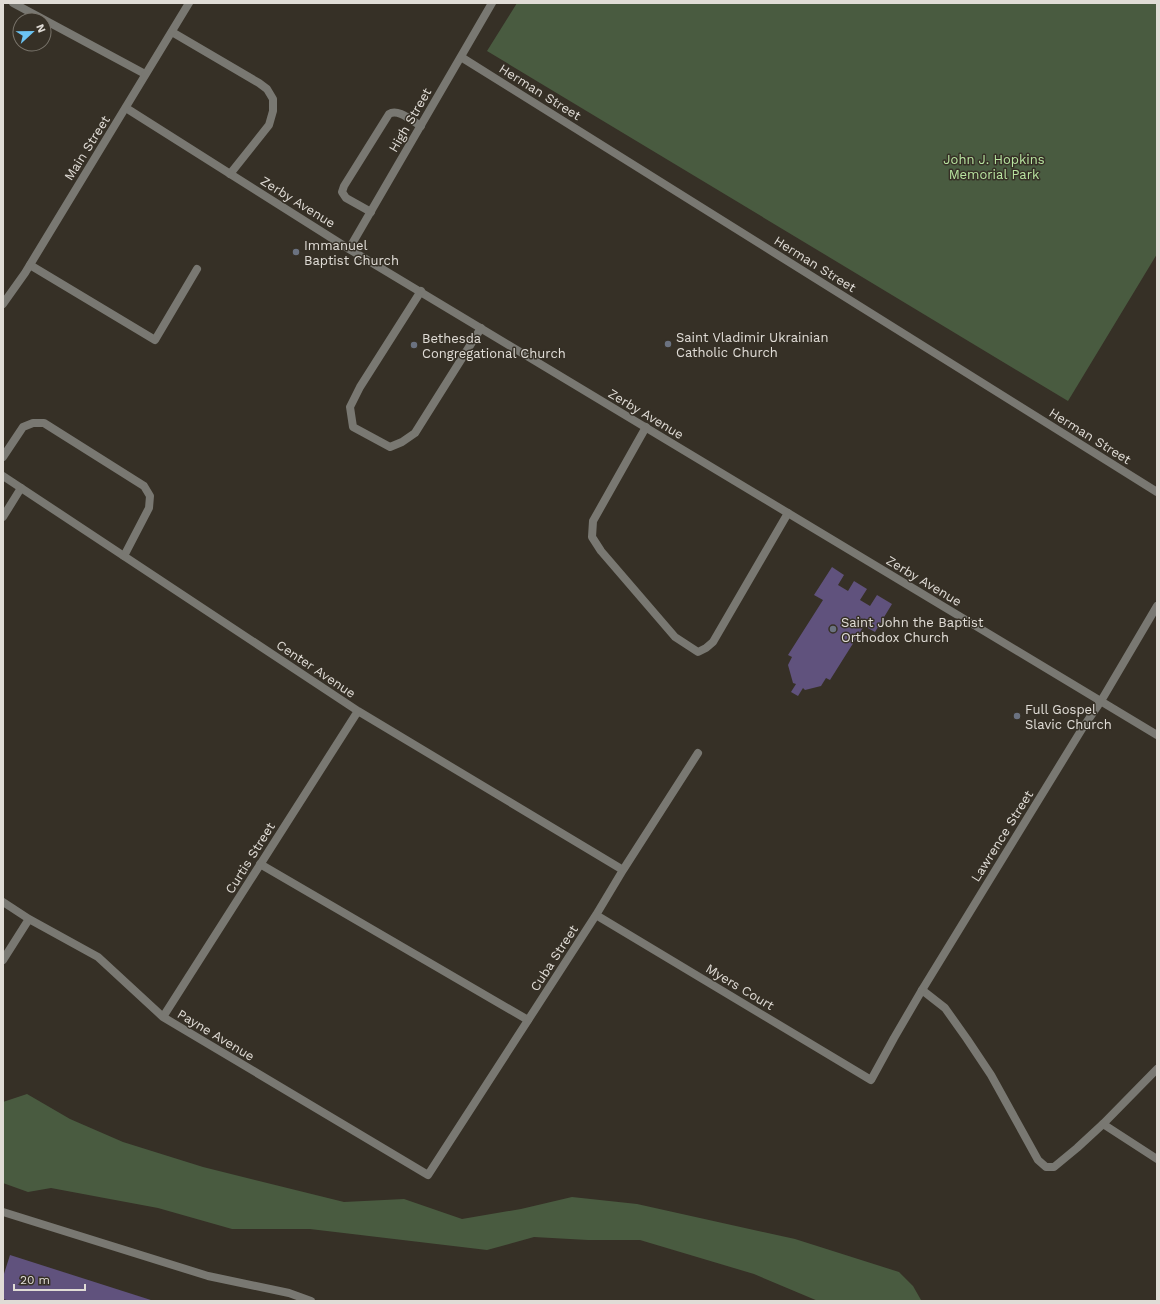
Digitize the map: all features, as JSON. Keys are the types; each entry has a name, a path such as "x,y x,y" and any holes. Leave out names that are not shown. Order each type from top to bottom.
{"street":[{"path":"13,3 145,74"},
{"name":"Main Street","path":"4,299 30,265 126,108 145,74 190,3"},
{"name":"High Street","path":"349,249 492,3"},
{"path":"172,32 259,83 267,89 273,99 273,111 269,125 230,174"},
{"name":"Herman Street","path":"461,57 1157,492"},
{"name":"Zerby Avenue","path":"126,108 349,249 1157,735"},
{"path":"371,212 346,198 342,192 344,186 389,114 392,112 398,112 421,126"},
{"path":"30,265 155,340 197,269"},
{"path":"421,291 360,386 350,407 353,427 390,447 402,442 415,433 481,328"},
{"path":"3,457 23,427 33,423 44,423 144,486 150,496 150,508 124,556"},
{"path":"646,427 593,522 592,537 601,551 638,592 675,637 698,652 713,642 788,513"},
{"name":"Center Avenue","path":"3,476 358,711 623,870"},
{"path":"3,517 20,488"},
{"name":"Lawrence Street","path":"871,1080 922,990 1082,729 1101,701 1157,606"},
{"name":"Curtis Street","path":"163,1017 358,711"},
{"name":"Cuba Street","path":"428,1175 596,915 698,753"},
{"path":"260,864 528,1020"},
{"name":"Payne Avenue","path":"3,902 29,919 98,957 163,1017 428,1175"},
{"name":"Myers Court","path":"596,915 871,1080"},
{"path":"3,960 29,919"},
{"path":"922,990 945,1008 967,1039 991,1075 1038,1160 1046,1167 1054,1167 1078,1148 1157,1069"},
{"path":"1103,1124 1157,1159"},
{"path":"3,1212 208,1276 289,1294 311,1301"}],"green space":[{"name":"John J. Hopkins Memorial Park","path":"517,3 1157,3 1157,254 1068,401 487,51"},
{"path":"27,1094 70,1119 123,1142 203,1167 344,1202 404,1199 462,1219 521,1209 572,1197 637,1204 795,1239 899,1272 913,1286 921,1300 925,1301 818,1301 754,1274 640,1240 588,1240 534,1237 487,1250 310,1229 232,1229 158,1208 51,1188 28,1192 3,1183 3,1102"}],"building":[{"name":"Saint John the Baptist Orthodox Church","path":"832,567 844,575 838,585 848,591 854,581 867,589 860,600 870,606 877,595 892,604 875,632 864,626 830,680 826,678 821,686 805,690 803,688 798,696 791,692 796,684 793,683 788,665 792,657 788,655 823,600 814,595"},
{"path":"10,1255 154,1301 10,1301 3,1299 3,1277"}],"place":[{"name":"Immanuel Baptist Church","path":"296,252"},
{"name":"Saint Vladimir Ukrainian Catholic Church","path":"668,344"},
{"name":"Bethesda Congregational Church","path":"414,345"},
{"name":"Saint John the Baptist Orthodox Church","path":"833,629"},
{"name":"Full Gospel Slavic Church","path":"1017,716"}]}
